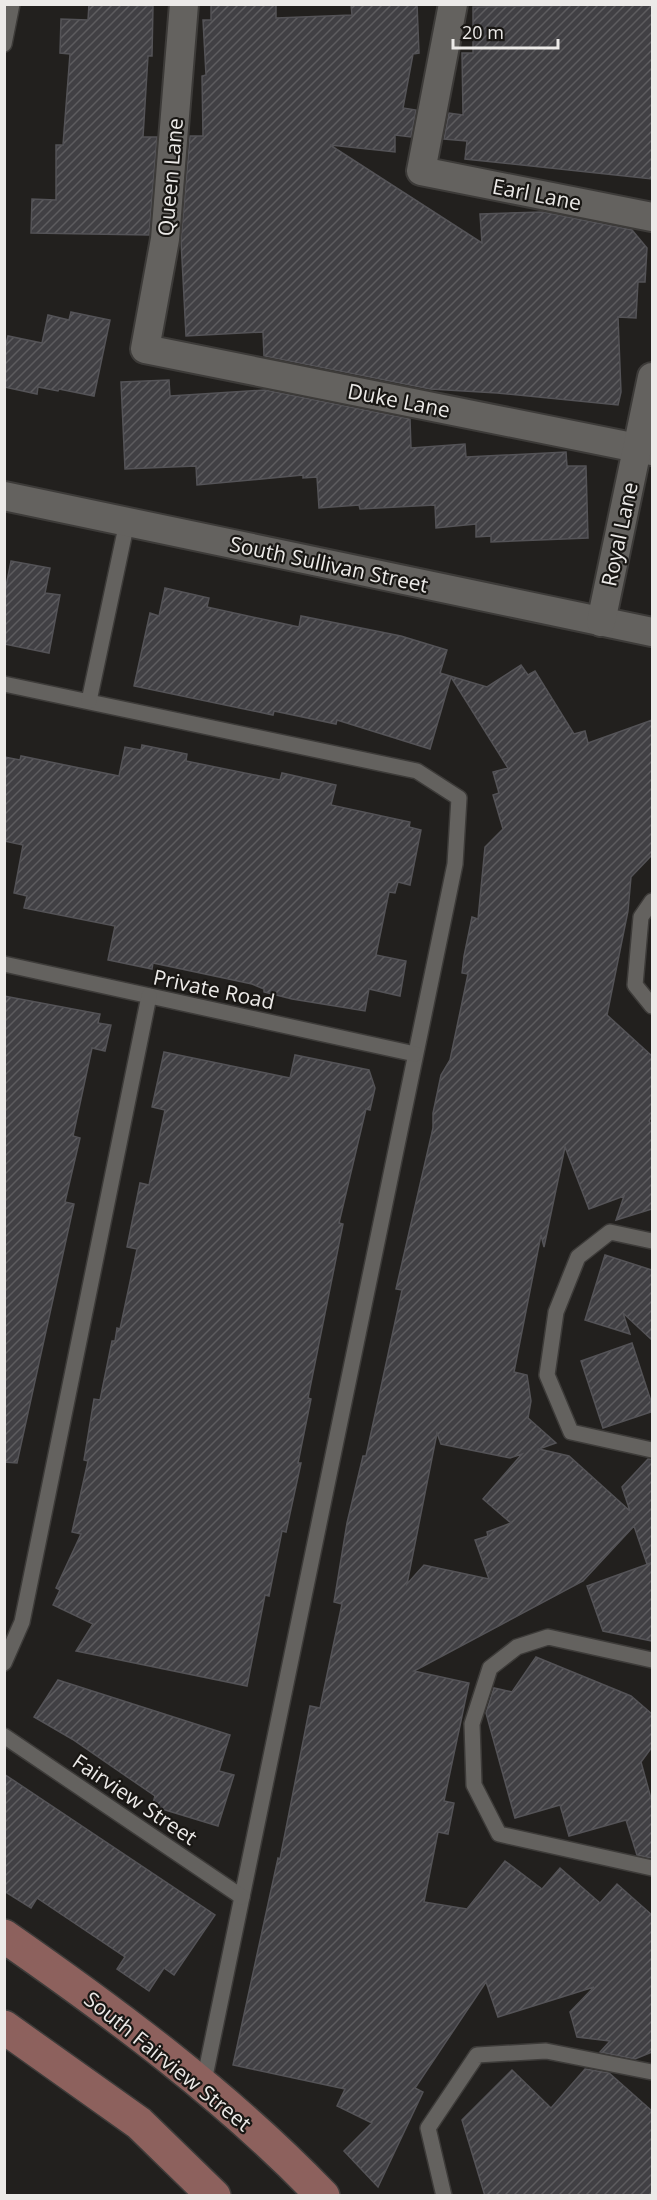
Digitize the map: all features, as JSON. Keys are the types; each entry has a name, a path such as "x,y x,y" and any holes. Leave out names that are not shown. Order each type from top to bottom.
{"main road":[{"name":"South Fairview Street","path":"4,1936 77,1987 203,2086 291,2162 323,2196"},
{"path":"4,2027 139,2123 214,2196"}],"street":[{"name":"Queen Lane","path":"145,349 165,239 184,4"},
{"name":"Earl Lane","path":"453,4 421,171 652,217"},
{"name":"Duke Lane","path":"145,349 645,449"},
{"name":"Royal Lane","path":"601,621 645,449 652,377"},
{"name":"South Sullivan Street","path":"4,496 652,632"}],"lane":[{"path":"4,44 12,4"},
{"path":"89,701 127,522"},
{"path":"4,684 417,771 459,798 455,864 203,2086"},
{"path":"652,901 641,917 635,985 652,1006"},
{"name":"Private Road","path":"4,964 416,1054"},
{"path":"4,1663 22,1622 149,996"},
{"path":"652,1241 610,1232 578,1257 556,1312 547,1375 571,1432 652,1450"},
{"path":"652,1660 548,1637 517,1647 489,1668 472,1724 474,1785 499,1834 652,1868"},
{"name":"Fairview Street","path":"4,1736 242,1897"},
{"path":"444,2196 428,2128 477,2055 546,2050 652,2072"}],"building":[{"path":"89,4 153,6 152,56 148,56 143,137 157,137 149,235 31,233 32,199 56,200 56,145 63,145 70,54 60,53 61,19 88,20"},
{"path":"211,4 276,4 276,18 352,15 351,4 417,4 419,53 413,54 403,108 416,110 411,137 395,135 395,152 330,145 482,243 480,214 543,212 632,230 647,248 645,282 638,282 636,318 618,317 621,392 618,405 430,389 264,356 263,332 186,336 181,240 190,136 203,136 202,76 206,75 203,20 211,20"},
{"path":"652,4 652,179 465,159 467,141 444,139 449,113 463,115 462,53 473,53 473,7"},
{"path":"71,312 110,320 94,396 38,387 37,394 4,387 4,352 8,336 42,343 48,315 69,320"},
{"path":"169,380 170,396 265,390 410,419 411,448 465,444 466,457 566,452 567,466 586,466 588,538 491,542 491,536 476,537 476,524 436,528 435,505 360,509 359,505 319,508 317,477 303,478 303,475 197,485 196,466 125,469 121,382"},
{"path":"11,561 50,568 45,593 60,595 49,653 4,644 4,596"},
{"path":"165,588 209,598 207,607 299,627 301,616 401,636 447,650 440,673 487,687 521,665 528,675 535,671 574,734 585,731 588,743 652,720 652,855 631,877 628,911 607,1015 652,1056 652,1116 649,1121 652,1125 652,1209 616,1220 624,1196 589,1209 565,1147 544,1247 541,1235 514,1372 527,1375 531,1401 528,1418 556,1443 539,1449 569,1456 630,1511 622,1487 648,1459 652,1459 652,1641 603,1631 587,1586 651,1563 647,1564 634,1526 583,1581 414,1671 469,1683 444,1801 454,1803 448,1834 438,1832 424,1902 467,1909 505,1861 542,1889 560,1868 600,1903 617,1884 652,1915 652,2052 635,2059 600,2052 610,2041 577,2037 570,2012 594,1987 498,2017 486,1982 415,2088 423,2092 378,2187 344,2151 372,2123 337,2106 345,2089 233,2065 278,1858 280,1859 310,1706 320,1708 342,1604 334,1602 347,1523 363,1456 366,1456 402,1290 396,1289 433,1128 433,1113 441,1075 450,1060 468,974 462,973 464,956 472,917 478,919 485,847 503,829 493,795 499,793 493,772 508,768 451,677 430,749 337,720 336,724 274,711 273,715 134,686 150,613 159,616","holes":["437,1433 441,1444 510,1458 522,1454 483,1499 511,1523 487,1532 488,1536 475,1540 489,1579 424,1565 407,1584"]},
{"path":"142,745 187,754 186,761 280,780 282,773 336,785 331,805 410,822 409,827 421,830 410,885 398,882 395,893 389,892 376,955 406,961 400,996 369,989 365,1011 292,999 264,992 264,989 252,984 153,963 152,969 108,960 115,926 24,908 27,896 14,893 23,845 4,841 4,757 20,760 21,756 119,776 125,747 141,750"},
{"path":"4,996 100,1014 98,1023 111,1025 105,1051 92,1048 73,1136 80,1138 65,1202 74,1204 17,1463 4,1462"},
{"path":"164,1052 290,1078 295,1055 369,1070 375,1088 370,1110 366,1109 339,1223 343,1224 308,1398 311,1399 298,1463 301,1463 286,1532 282,1531 269,1596 265,1595 247,1686 76,1651 93,1624 53,1605 60,1590 56,1588 81,1534 72,1532 88,1461 84,1460 94,1399 100,1400 112,1341 115,1341 117,1328 120,1329 137,1249 127,1247 140,1183 149,1185 165,1110 152,1107"},
{"path":"605,1255 652,1270 652,1340 623,1313 630,1334 585,1320"},
{"path":"632,1343 651,1401 651,1412 603,1428 581,1361"},
{"path":"536,1657 631,1696 652,1714 652,1747 641,1762 652,1802 652,1858 637,1855 626,1820 569,1836 560,1805 515,1818 486,1713 494,1688 512,1692"},
{"path":"58,1680 230,1735 219,1771 234,1775 218,1826 152,1806 155,1796 72,1739 34,1717"},
{"path":"4,1774 215,1915 174,1975 164,1968 149,1991 117,1969 125,1957 37,1898 31,1908 4,1891"},
{"path":"585,2069 609,2073 652,2111 652,2196 485,2196 462,2120 512,2070 551,2108"}]}
